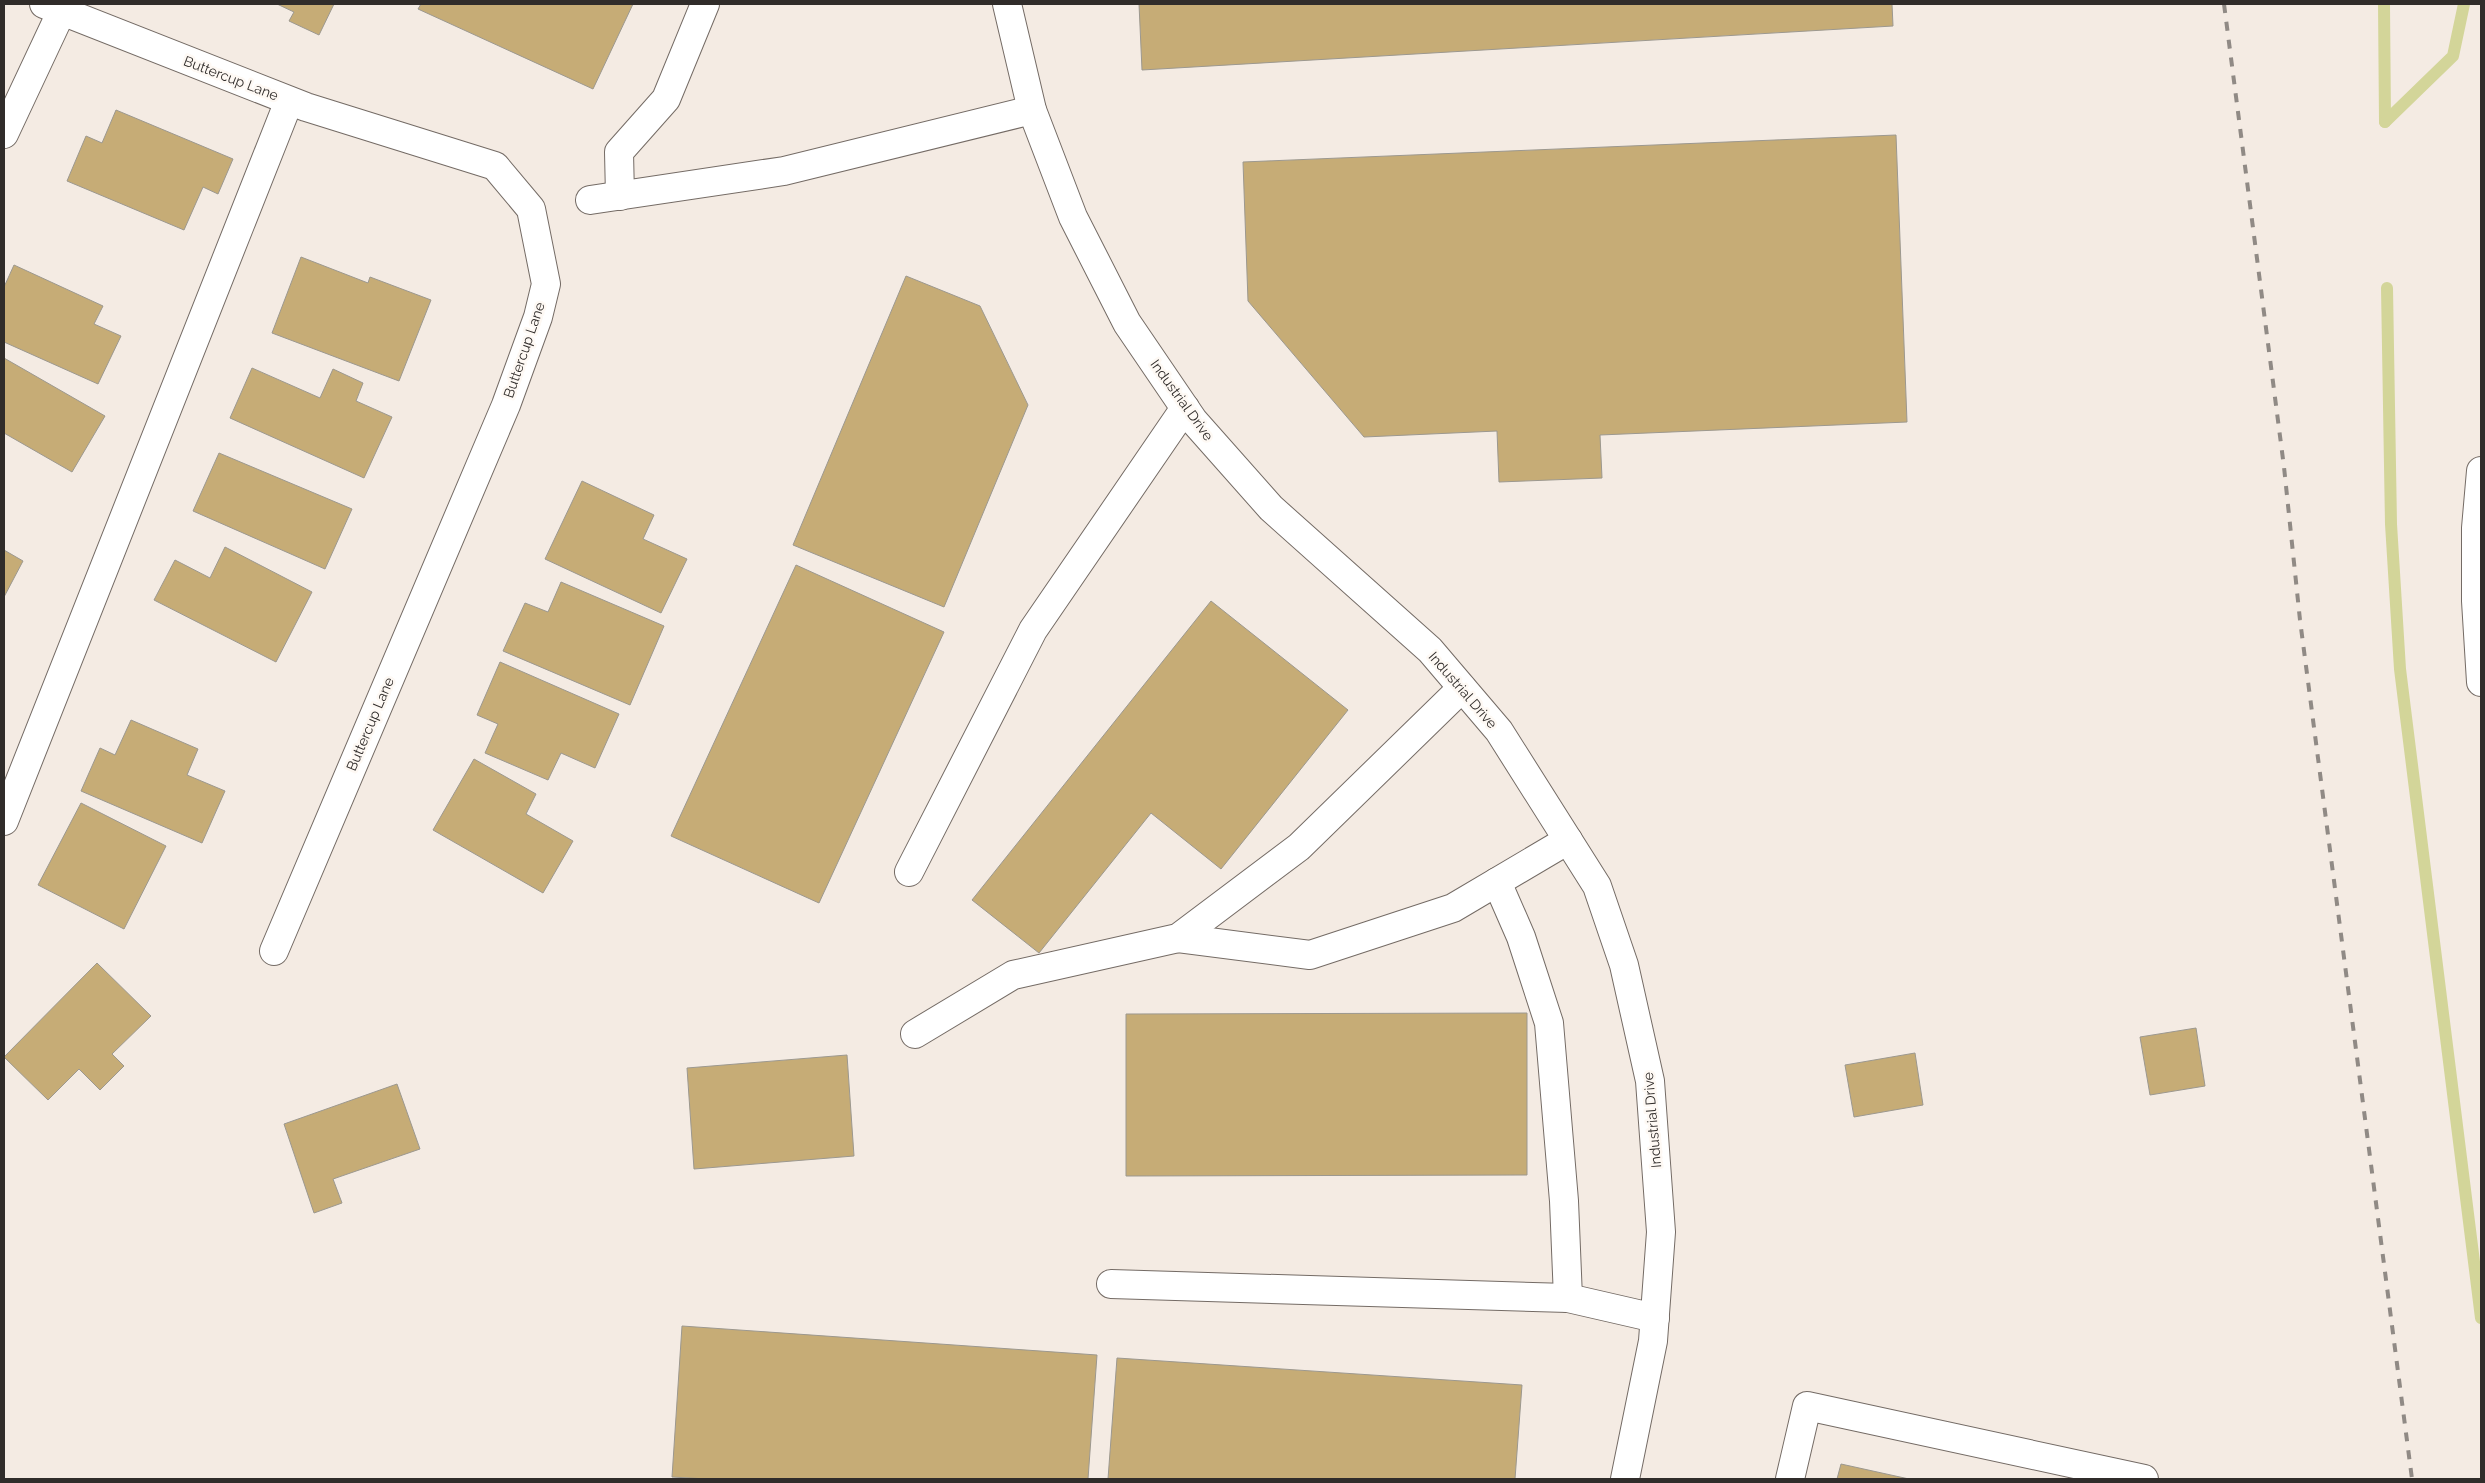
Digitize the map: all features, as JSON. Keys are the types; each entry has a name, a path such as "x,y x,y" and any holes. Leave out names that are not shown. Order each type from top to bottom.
{"street":[{"path":"620,196 619,152 666,99 705,4"},
{"name":"Industrial Drive","path":"1007,4 1032,110 1073,217 1122,314 1185,408 1271,508 1430,650 1498,731 1597,886 1624,965 1650,1081 1661,1232 1653,1341 1625,1479"},
{"path":"4,134 57,6"},
{"name":"Buttercup Lane","path":"57,6 290,101 495,166 531,209 546,284 538,317 506,405 274,950"},
{"path":"4,821 290,101"},
{"path":"590,200 784,171 1032,110"},
{"path":"909,872 1033,630 1185,408"},
{"path":"2481,471 2476,528 2476,601 2481,682"},
{"path":"1178,938 1299,847 1462,688"},
{"path":"915,1034 1014,974 1178,938 1310,955 1452,908 1568,840"},
{"path":"1497,882 1522,937 1548,1022 1564,1200 1568,1298"},
{"path":"1111,1284 1568,1298 1654,1318"},
{"path":"1790,1479 1807,1406 2144,1479"}],"building":[{"path":"277,4 334,4 319,35 289,21 294,12"},
{"path":"421,4 633,4 593,89 418,9"},
{"path":"1139,4 1892,4 1893,26 1142,70"},
{"path":"116,110 233,159 218,194 203,187 184,230 67,181 86,136 102,143"},
{"path":"1896,135 1907,422 1600,435 1602,478 1499,482 1497,431 1364,437 1248,301 1243,162"},
{"path":"301,257 368,283 370,277 431,300 399,381 272,333"},
{"path":"14,265 103,306 94,324 121,336 98,384 4,342 4,287"},
{"path":"906,276 980,306 1028,405 944,607 793,545"},
{"path":"4,358 105,416 72,472 4,433"},
{"path":"252,368 320,398 333,369 363,383 356,401 392,417 364,478 230,418"},
{"path":"219,453 352,509 325,569 193,511"},
{"path":"582,481 654,515 643,539 687,559 661,613 545,559"},
{"path":"225,547 312,592 276,662 154,600 175,560 210,578"},
{"path":"4,550 23,561 4,597"},
{"path":"796,565 944,632 819,903 671,836"},
{"path":"561,582 664,626 630,705 503,651 525,603 548,612"},
{"path":"1211,601 1348,710 1221,869 1151,813 1039,953 972,900"},
{"path":"500,662 619,714 595,768 561,753 548,780 485,753 498,724 477,715"},
{"path":"131,720 198,749 187,775 225,791 202,843 81,791 100,748 115,755"},
{"path":"474,759 536,794 526,814 573,841 543,893 433,830"},
{"path":"81,803 166,846 124,929 38,885"},
{"path":"97,963 151,1016 112,1054 124,1066 100,1090 79,1069 48,1100 4,1057"},
{"path":"1527,1013 1527,1175 1126,1176 1126,1014"},
{"path":"2196,1028 2205,1086 2150,1095 2140,1037"},
{"path":"1915,1053 1923,1105 1854,1117 1845,1065"},
{"path":"847,1055 854,1156 694,1169 687,1068"},
{"path":"397,1084 420,1149 333,1179 342,1203 314,1213 284,1124"},
{"path":"682,1326 1097,1355 1088,1479 707,1479 672,1477"},
{"path":"1117,1358 1522,1385 1515,1479 1108,1479"},
{"path":"1841,1464 1909,1479 1837,1479"}],"waterway":[{"path":"2384,4 2385,122"},
{"path":"2385,122 2453,56 2464,4"},
{"path":"2387,288 2391,524 2400,669 2481,1318"}],"railway":[{"path":"2224,4 2284,467 2300,620 2412,1479"}]}
